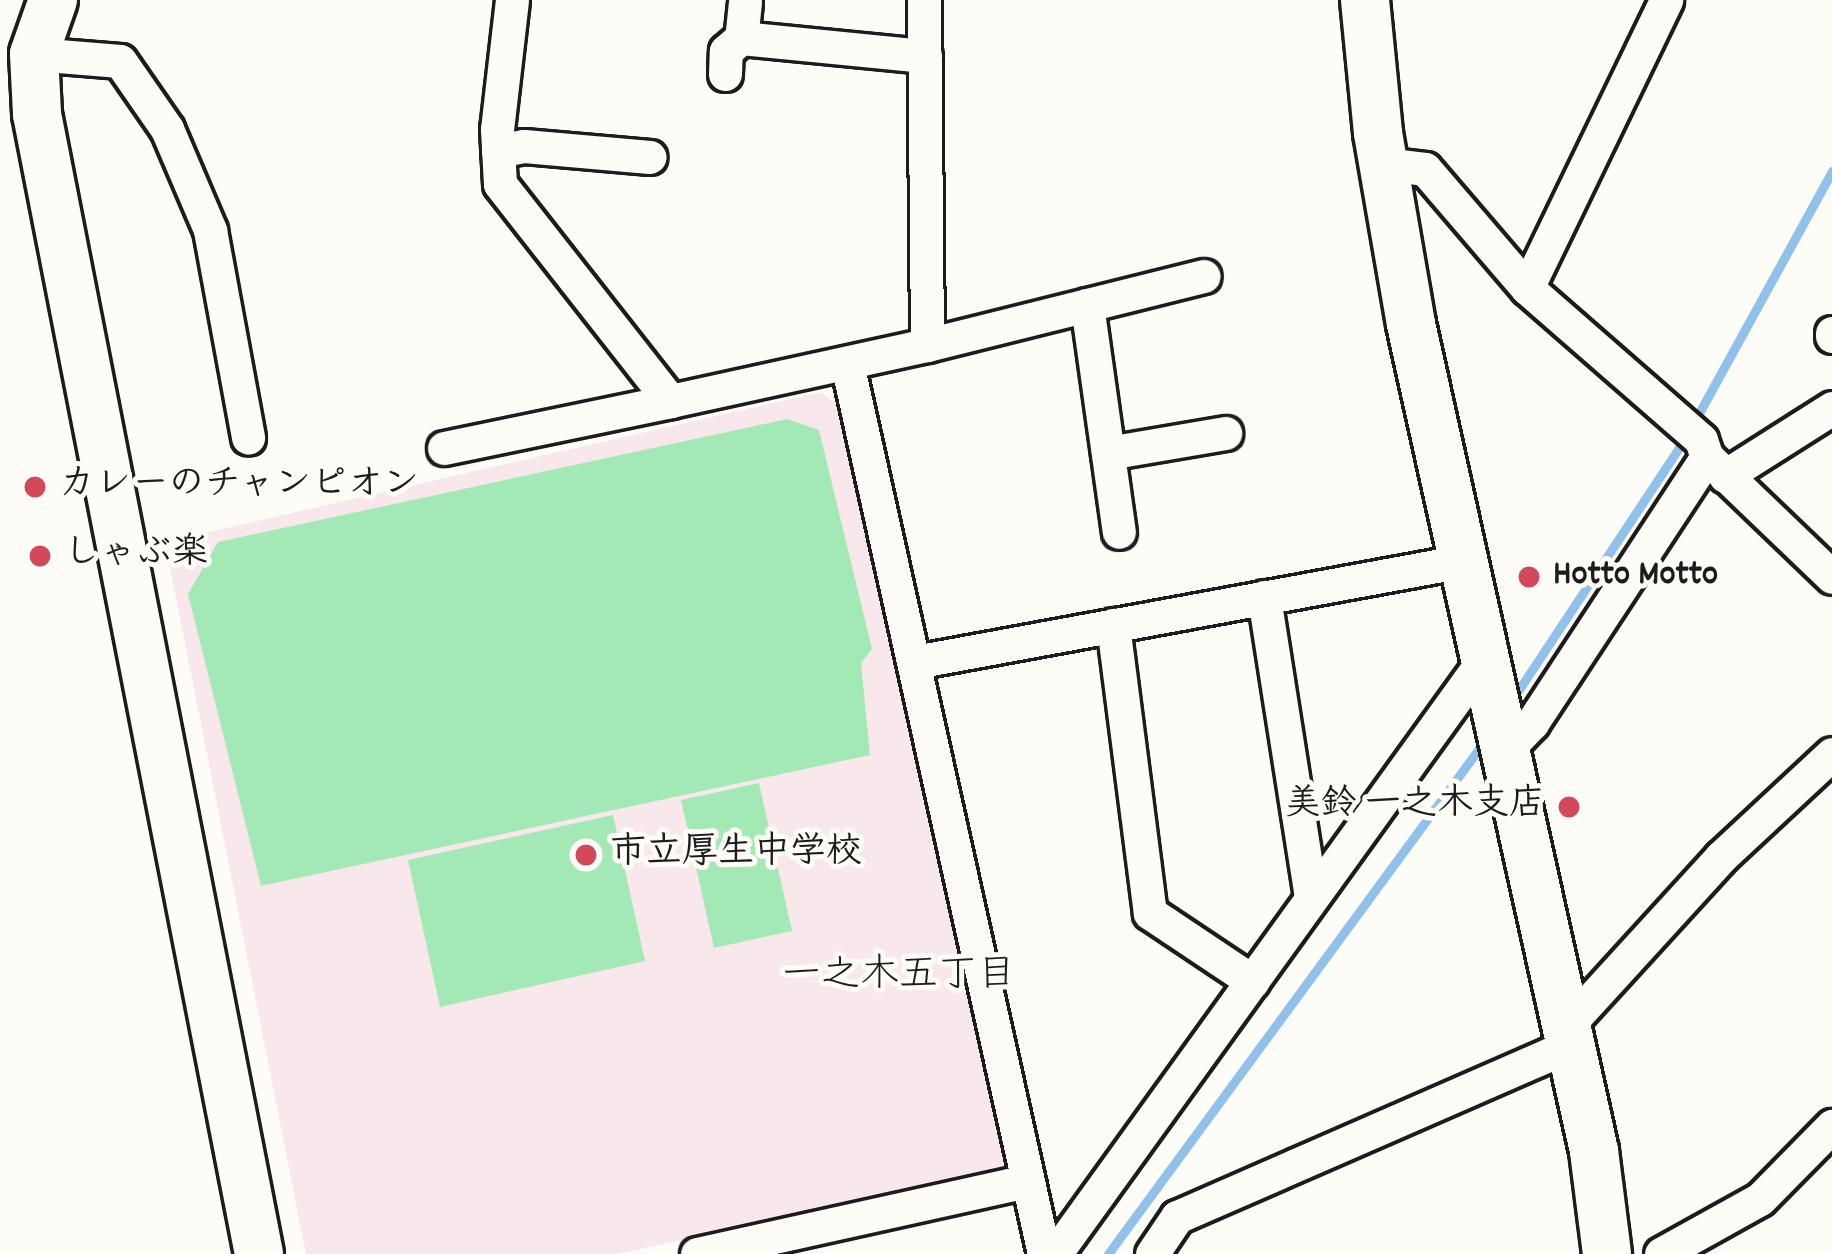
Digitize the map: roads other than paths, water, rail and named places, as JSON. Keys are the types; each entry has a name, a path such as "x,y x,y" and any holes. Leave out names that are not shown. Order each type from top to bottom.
{"street":[{"path":"53,0 34,54 37,114 259,1254"},
{"path":"512,0 498,152 500,184 514,208 670,401"},
{"path":"924,0 927,345"},
{"path":"1365,0 1383,164 1463,561 1568,1036 1607,1254"},
{"path":"1527,288 1666,0"},
{"path":"725,74 726,51 741,38 745,2"},
{"path":"741,38 925,56"},
{"path":"34,54 120,61 167,129 210,230 248,438"},
{"path":"498,152 524,146 650,157"},
{"path":"1383,164 1425,169 1527,288 1832,577"},
{"path":"444,448 927,345 1204,276"},
{"path":"1087,305 1119,532"},
{"path":"847,363 1044,1254"},
{"path":"1505,749 1532,723 1701,449 1832,408"},
{"path":"1108,453 1225,433"},
{"path":"915,662 1463,561"},
{"path":"1264,597 1311,897"},
{"path":"1113,625 1150,914 1252,980"},
{"path":"1055,1254 1311,897 1488,674"},
{"path":"1152,1254 1178,1217 1568,1036 1721,856 1832,754"},
{"path":"1661,1254 1760,1199 1832,1126"},
{"path":"697,1254 758,1247 1027,1181"}],"waterway":[{"path":"1693,424 1832,171"},
{"path":"1512,700 1685,439"},
{"path":"1108,1254 1486,739"}],"place":[{"name":"カレーのチャンピオン","path":"35,487"},
{"name":"しゃぶ楽","path":"40,556"},
{"name":"Hotto Motto","path":"1529,577"},
{"name":"美鈴 一之木支店","path":"1569,807"},
{"name":"市立厚生中学校","path":"586,855"}],"district":[{"name":"一之木五丁目","path":"899,978"}]}
